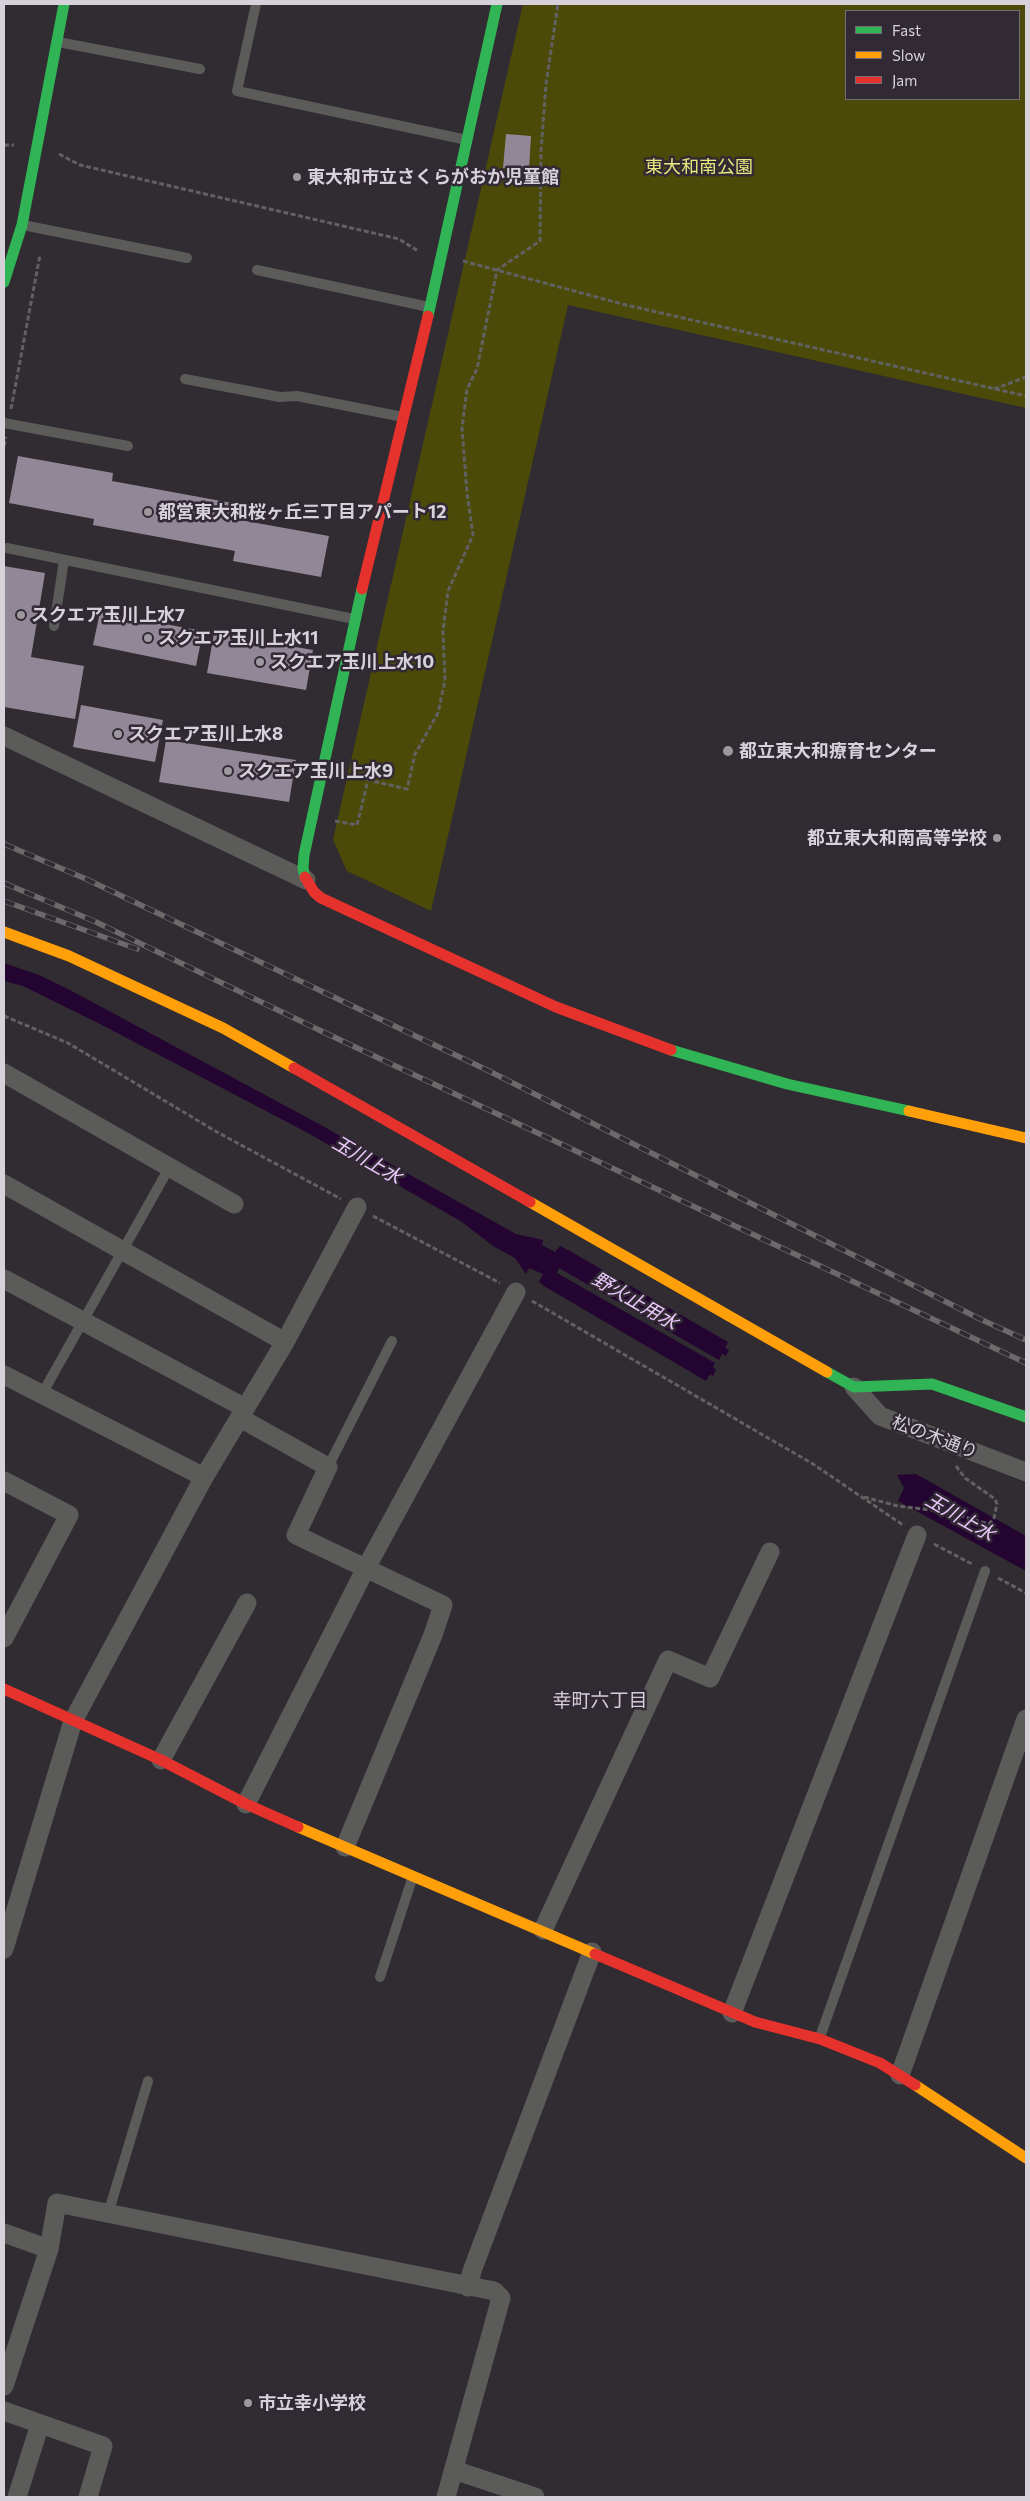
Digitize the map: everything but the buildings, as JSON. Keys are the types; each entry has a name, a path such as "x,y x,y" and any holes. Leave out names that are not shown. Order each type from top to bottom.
{"street":[{"path":"4,282 22,225 64,4"},
{"path":"497,4 430,307 355,619 314,817 304,855 303,868 306,880 314,892 330,902 556,1007 672,1051 787,1084 1026,1138"},
{"path":"4,736 306,880"},
{"path":"4,932 69,956 223,1028 416,1136 631,1261 854,1387 932,1384 1026,1417"},
{"path":"4,1074 234,1204"},
{"path":"4,1184 284,1342"},
{"path":"4,1949 73,1721 204,1477 284,1342 357,1207"},
{"path":"4,1279 242,1413 328,1467 296,1535 443,1605 433,1635 345,1847"},
{"path":"246,1804 366,1568 516,1292"},
{"path":"4,1375 204,1477"},
{"name":"松の木通り","path":"854,1387 880,1416 1026,1472"},
{"path":"4,1481 69,1515 4,1638"},
{"path":"732,2013 917,1535"},
{"path":"543,1930 668,1660 710,1678 770,1552"},
{"path":"161,1760 247,1603"},
{"path":"4,1688 161,1760 246,1804 543,1930 732,2013 755,2022 820,2039 880,2063 1026,2158"},
{"path":"900,2075 1026,1719"},
{"path":"468,2287 472,2270 592,1952"},
{"path":"4,2386 49,2249 57,2203 494,2291 501,2298 446,2497"},
{"path":"4,2233 49,2249"},
{"path":"4,2411 103,2446 88,2497"},
{"path":"17,2497 40,2424"},
{"path":"454,2470 535,2497"}],"lane":[{"path":"256,4 237,91 467,140"},
{"path":"57,42 200,69"},
{"path":"22,225 187,258"},
{"path":"256,270 430,307"},
{"path":"185,380 280,397 296,396 404,417"},
{"path":"4,423 128,446"},
{"path":"7,548 355,619"},
{"path":"54,626 64,560"},
{"path":"42,1394 169,1168"},
{"path":"328,1467 392,1341"},
{"path":"820,2039 985,1571"},
{"path":"380,1977 413,1875"},
{"path":"108,2214 148,2081"}],"path":[{"path":"314,817 357,825 368,780 407,789 416,754 438,713 445,681 443,631 448,591 473,535 467,493 462,428 467,389 477,369 497,270 540,241 541,151 546,84 558,4"},
{"path":"80,165 399,239"},
{"path":"440,257 497,270 626,306 1026,396"},
{"path":"993,389 1026,377"},
{"path":"861,1496 898,1506 948,1512 989,1524 994,1518 997,1504 995,1499 972,1484 955,1466"}],"green space":[{"name":"東大和南公園","path":"523,4 1026,4 1026,408 568,305 431,911 347,871 333,840"}],"water":[{"path":"4,963 39,975 68,989 319,1124 516,1234 543,1240 542,1245 555,1252 560,1246 568,1250 728,1342 725,1348 729,1350 726,1356 722,1354 719,1360 559,1268 557,1273 715,1363 713,1367 716,1370 713,1376 710,1374 706,1381 544,1286 539,1282 543,1274 529,1268 526,1274 515,1258 493,1246 462,1222 308,1133 100,1024 23,986 4,981"},
{"name":"玉川上水","path":"916,1474 1026,1536 1026,1571 898,1501 904,1488 897,1475"}],"railway":[{"path":"4,844 86,879 489,1071 980,1319 1026,1340"},
{"path":"4,883 96,922 319,1030 1026,1363"},
{"path":"4,901 137,949"}],"traffic: fast":[{"path":"4,282 22,225 64,4"},
{"path":"428,316 497,4"},
{"path":"305,877 303,868 304,855 362,589"},
{"path":"671,1050 787,1084 909,1111"},
{"path":"827,1372 854,1387 932,1384 1026,1417"}],"traffic: slow":[{"path":"4,932 69,956 223,1028 294,1068"},
{"path":"909,1111 1026,1138"},
{"path":"530,1202 827,1372"},
{"path":"298,1827 595,1954"},
{"path":"915,2085 1026,2158"}],"traffic: jam":[{"path":"362,589 428,316"},
{"path":"305,877 314,892 321,898 556,1007 671,1050"},
{"path":"294,1068 530,1202"},
{"path":"4,1689 161,1760 246,1804 298,1827"},
{"path":"595,1954 755,2022 820,2039 880,2063 915,2085"}],"place":[{"name":"東大和市立さくらがおか児童館","path":"297,177"},
{"name":"都営東大和桜ヶ丘三丁目アパート12","path":"148,512"},
{"name":"スクエア玉川上水7","path":"21,615"},
{"name":"スクエア玉川上水11","path":"148,638"},
{"name":"スクエア玉川上水10","path":"260,662"},
{"name":"スクエア玉川上水8","path":"118,734"},
{"name":"都立東大和療育センター","path":"728,751"},
{"name":"スクエア玉川上水9","path":"228,771"},
{"name":"都立東大和南高等学校","path":"997,838"},
{"name":"市立幸小学校","path":"248,2403"}],"district":[{"name":"幸町六丁目","path":"600,1701"}],"water label":[{"name":"野火止用水","path":"635,1301"}]}
